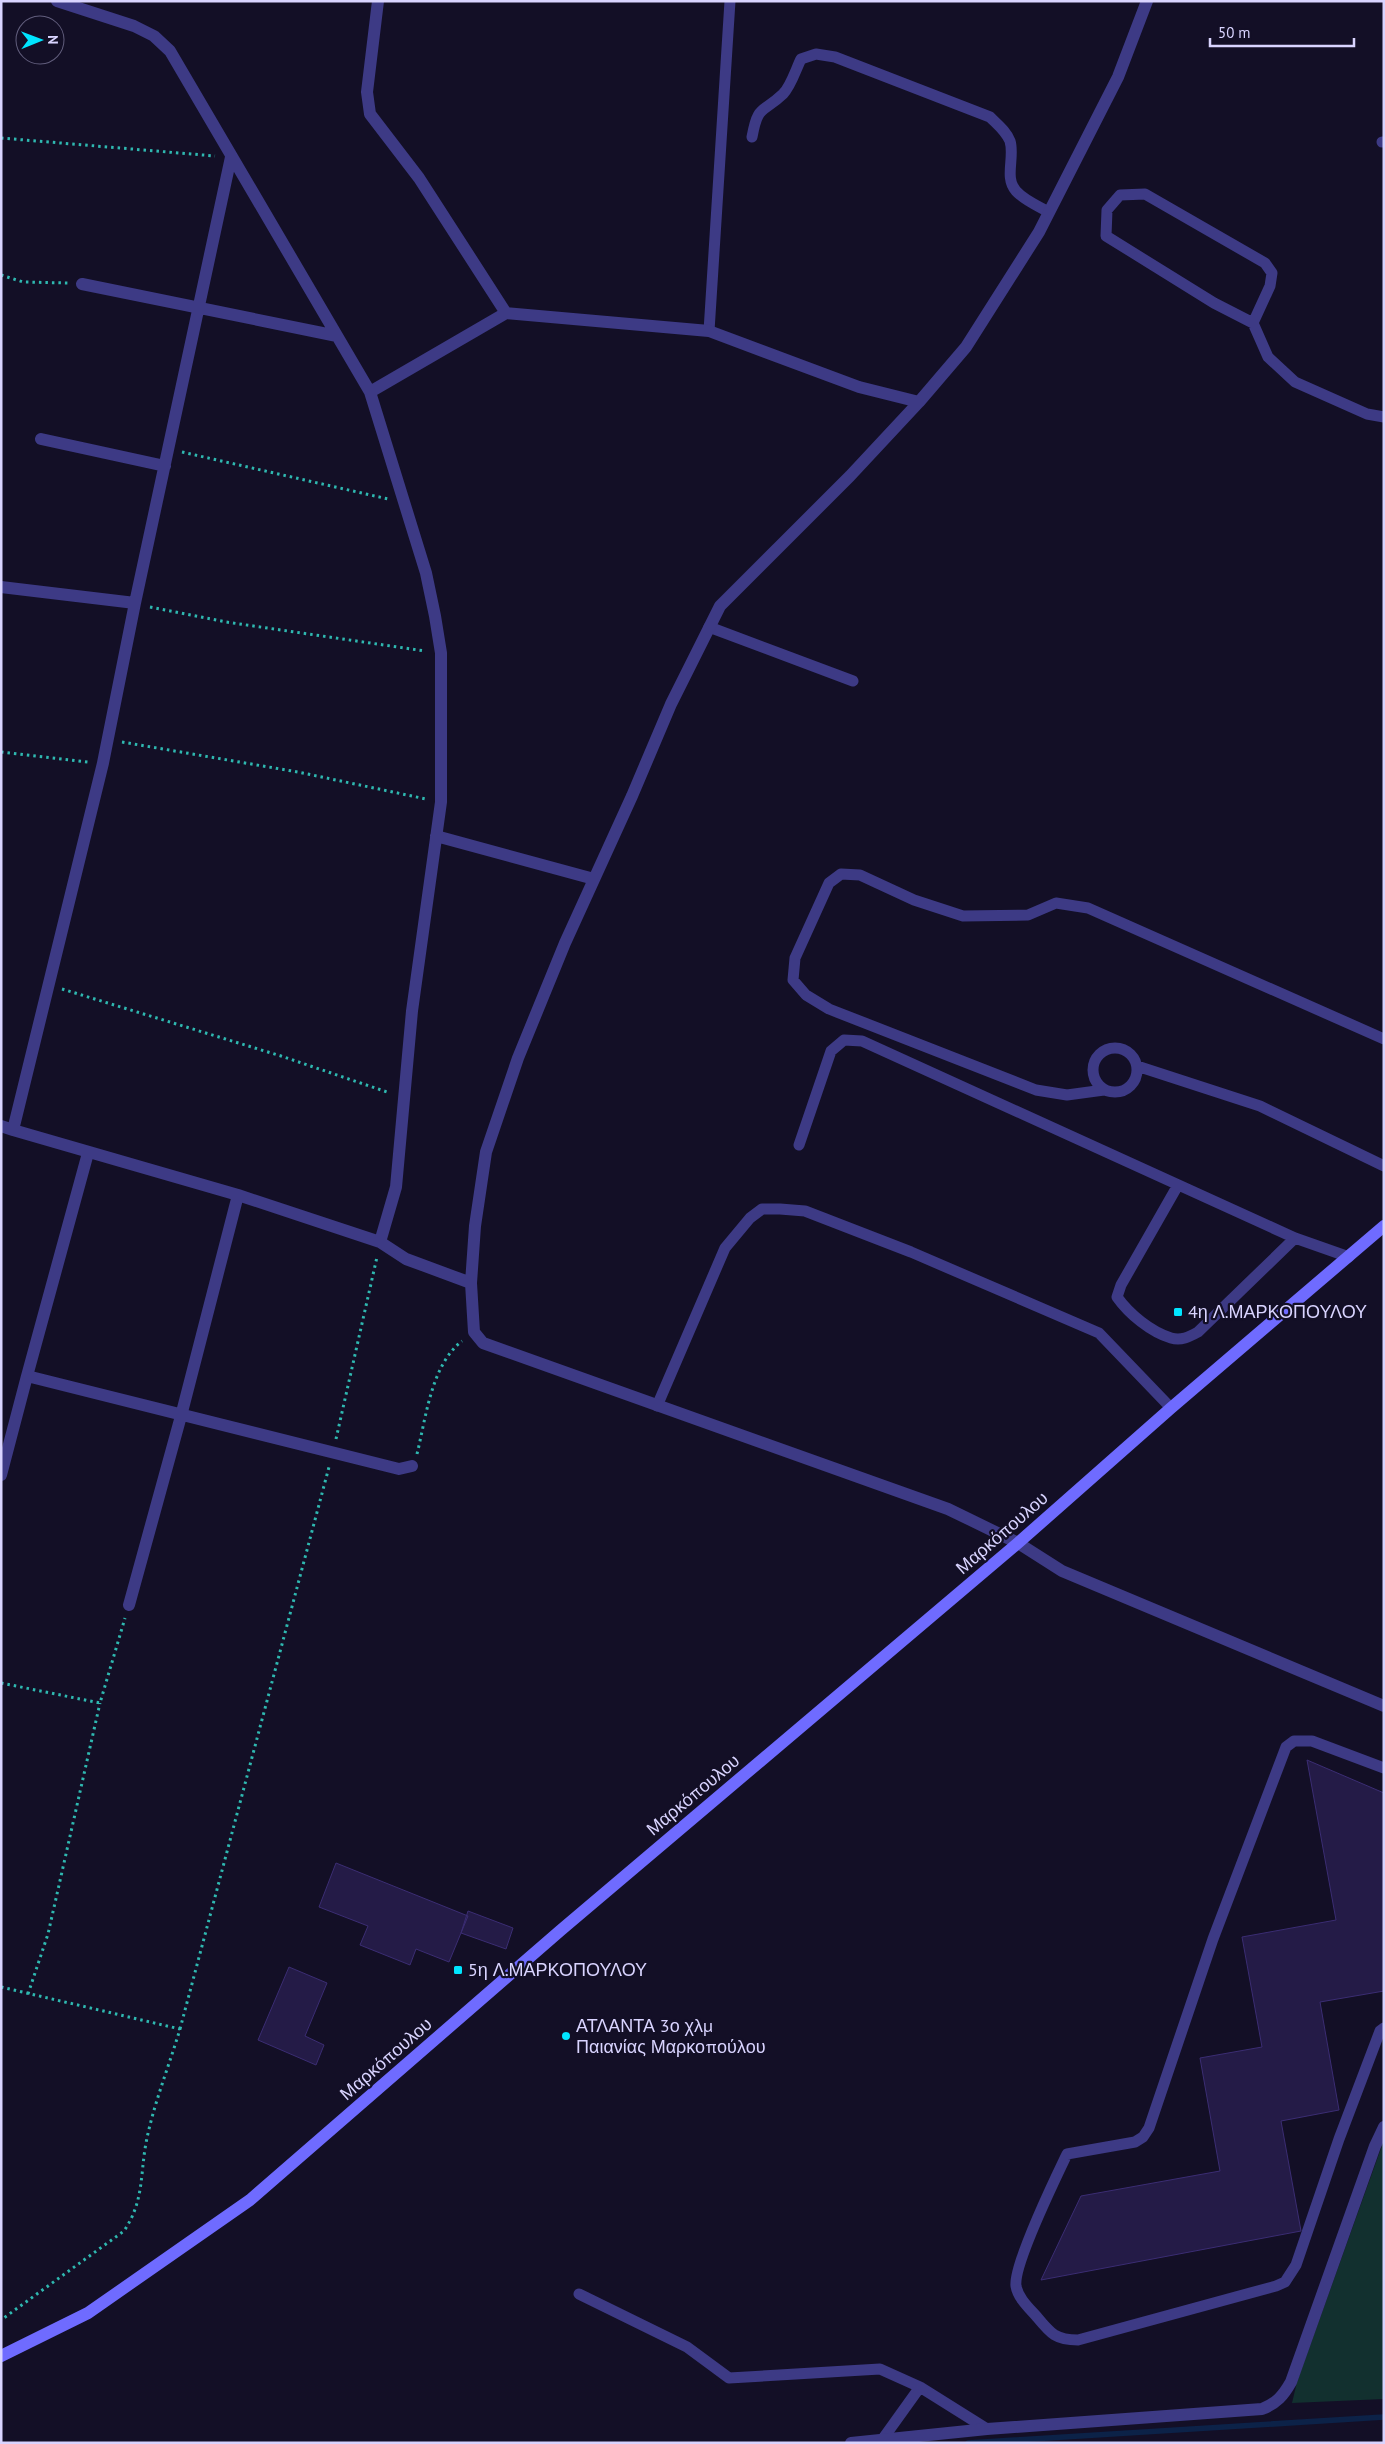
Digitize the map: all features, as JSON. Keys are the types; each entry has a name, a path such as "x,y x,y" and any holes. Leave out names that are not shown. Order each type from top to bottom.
{"main road":[{"name":"Μαρκόπουλου","path":"1,2356 88,2313 250,2200 561,1930 1018,1544 1171,1408 1384,1226"}],"street":[{"path":"56,1 134,26 154,36 170,51 230,157 370,392 426,573 441,654 441,802 412,1011 396,1187 380,1242"},
{"path":"378,1 367,92 370,114 419,178 506,313"},
{"path":"1147,1 1118,77 1049,212 1003,292 966,347 919,402 850,476 720,606 709,627 671,704 565,944 518,1058 486,1152 475,1226 471,1283 474,1332 483,1343 948,1509 1018,1544 1062,1571 1384,1706"},
{"path":"230,157 135,603 103,764 48,985 7,1128 238,1195 380,1242 406,1259 471,1283"},
{"path":"82,284 337,336"},
{"path":"370,392 506,313 709,331 859,387 919,402"},
{"path":"41,439 165,466"},
{"path":"1,587 135,603"},
{"path":"436,836 594,879"},
{"path":"1,1475 88,1153"},
{"path":"129,1605 181,1416 238,1195"},
{"path":"27,1376 181,1416 400,1469 412,1466"},
{"path":"851,2443 987,2429 1262,2408 1276,2403 1291,2382 1375,2146 1384,2127"}],"lane":[{"path":"709,331 730,1"},
{"path":"752,137 756,117 765,106 784,93 801,59 816,54 835,57 990,117 1004,130 1010,143 1010,172 1014,190 1024,200 1049,212"},
{"path":"1253,323 1270,286 1272,273 1265,263 1145,194 1120,195 1106,210 1106,236 1214,302 1253,323 1268,356 1295,382 1367,414 1384,417"},
{"path":"709,627 852,681"},
{"path":"1104,1090 1094,1080 1093,1065 1101,1052 1108,1049 1122,1049 1134,1058 1137,1066 1135,1080 1125,1090 1118,1093 1104,1090 1067,1096 1036,1090 829,1009 806,995 794,980 795,958 829,883 841,874 860,875 914,900 963,916 1028,915 1056,903 1088,908 1384,1039"},
{"path":"799,1145 831,1052 844,1040 862,1041 1295,1238 1349,1257"},
{"path":"1137,1066 1260,1106 1384,1166"},
{"path":"1178,1185 1120,1285 1117,1297 1124,1308 1147,1325 1171,1338 1186,1338 1198,1332 1295,1238"},
{"path":"657,1406 725,1248 750,1218 762,1209 780,1209 804,1212 911,1252 1099,1333 1171,1408"},
{"path":"1384,1768 1312,1741 1294,1741 1286,1748 1213,1938 1149,2128 1143,2137 1136,2142 1067,2154 1046,2199 1016,2274 1017,2293 1050,2332 1059,2338 1078,2340 1267,2289 1285,2282 1296,2265 1339,2140 1380,2031 1384,2028"},
{"path":"579,2294 687,2347 729,2378 880,2369 920,2386 987,2429"},
{"path":"882,2440 920,2386"}],"path":[{"path":"1,138 230,157"},
{"path":"1,275 23,282 82,284"},
{"path":"169,449 403,503"},
{"path":"135,603 226,622 441,654"},
{"path":"108,740 298,772 441,802"},
{"path":"1,752 103,764"},
{"path":"48,985 281,1056 405,1098"},
{"path":"1,2320 116,2236 134,2216 144,2176 146,2143 180,2029 333,1452 380,1242"},
{"path":"412,1466 435,1383 452,1349 474,1332"},
{"path":"28,1994 48,1934 100,1703 129,1605"},
{"path":"1,1683 100,1703"},
{"path":"1,1986 180,2029"}],"green space":[{"path":"1384,2140 1384,2399 1292,2403 1297,2382"}],"building":[{"path":"1307,1760 1384,1793 1384,1991 1320,2002 1339,2110 1281,2121 1301,2231 1041,2280 1081,2196 1220,2171 1200,2058 1262,2047 1242,1937 1336,1920"},
{"path":"336,1863 468,1916 449,1962 416,1949 410,1965 360,1945 368,1926 319,1907"},
{"path":"468,1911 513,1928 506,1949 461,1933"},
{"path":"289,1967 327,1983 305,2036 324,2045 316,2065 258,2040"}],"waterway":[{"path":"968,2443 1384,2417"}],"place":[{"name":"4η Λ.ΜΑΡΚΟΠΟΥΛΟΥ","path":"1178,1312"},
{"name":"5η Λ.ΜΑΡΚΟΠΟΥΛΟΥ","path":"458,1970"},
{"name":"ΑΤΛΑΝΤΑ 3ο χλμ Παιανίας Μαρκοπούλου","path":"566,2036"}]}
